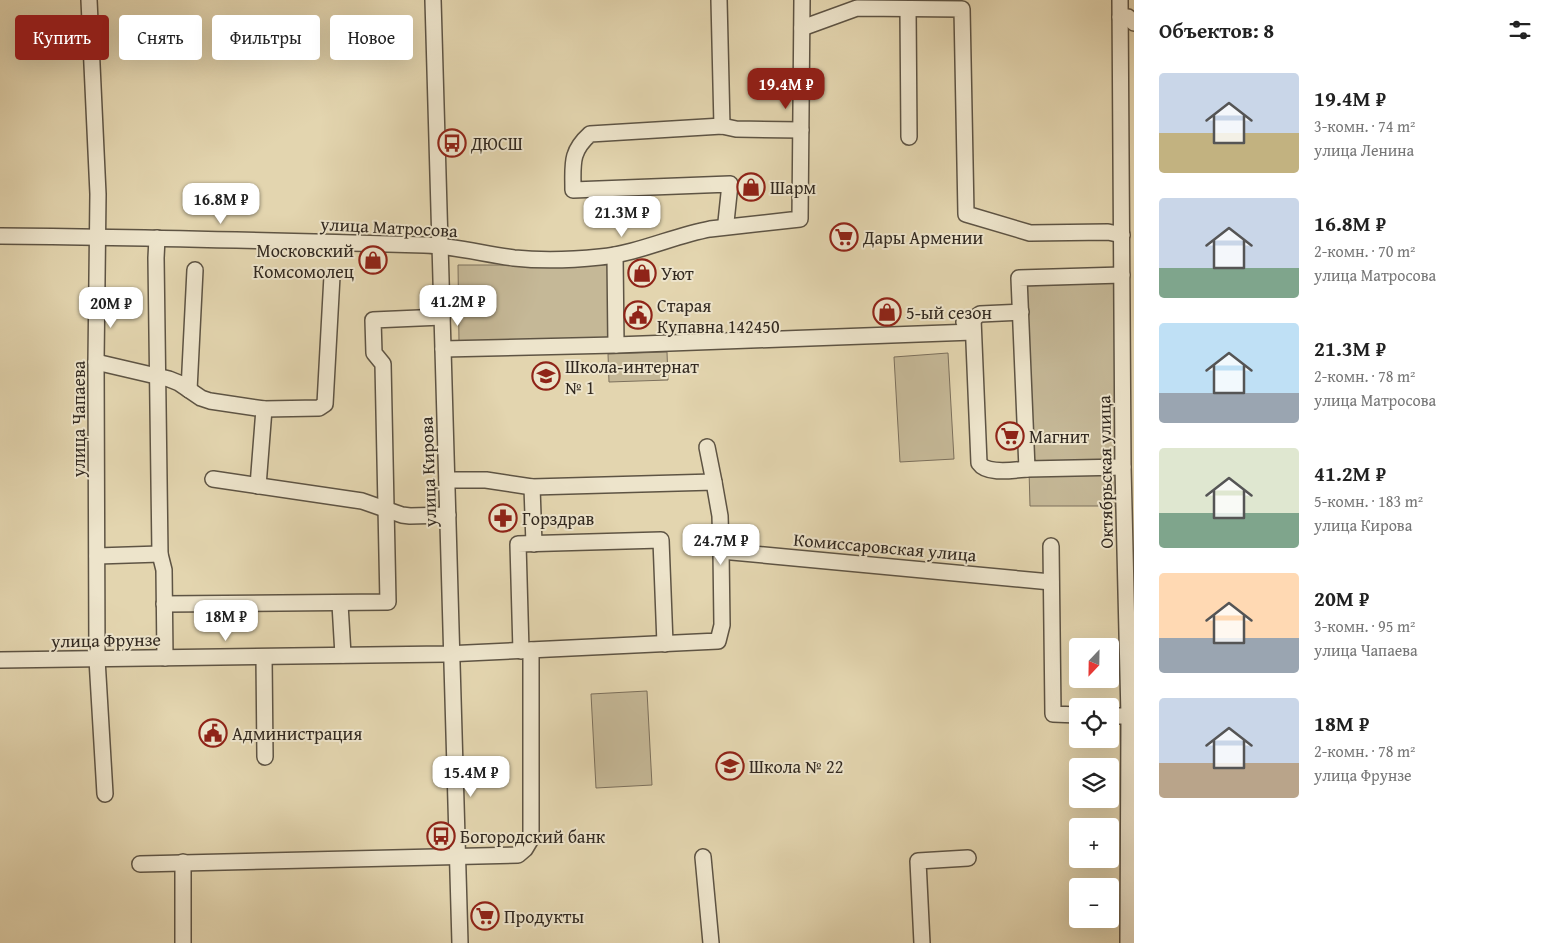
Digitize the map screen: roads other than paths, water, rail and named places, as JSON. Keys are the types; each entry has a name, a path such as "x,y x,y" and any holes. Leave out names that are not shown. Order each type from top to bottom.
{"street":[{"name":"улица Чапаева","path":"89,0 98,186 96,362 97,659 105,794"},
{"name":"улица Кирова","path":"433,0 460,943"},
{"path":"719,0 722,126"},
{"path":"726,222 730,184 573,190 575,154 579,144 590,134 722,126 736,129 801,130 802,0"},
{"name":"Октябрьская улица","path":"1124,0 1120,17 1122,275 1128,294 1123,467 1131,820 1128,943"},
{"path":"802,28 857,4 908,9 962,9 966,214 1030,233 1108,232 1122,235"},
{"path":"908,9 909,137"},
{"path":"1120,17 1128,17 1134,23"},
{"name":"улица Матросова","path":"0,236 427,245 513,258 540,259 615,255 647,248 697,231 800,219 801,130"},
{"path":"157,238 160,554 164,570 165,658"},
{"path":"615,255 616,345"},
{"path":"189,390 195,270"},
{"path":"1027,469 1019,278 1122,275"},
{"path":"96,362 158,376 179,383 201,398 210,401 264,409 319,408 325,404 332,276"},
{"path":"1021,312 980,314 973,325 979,463 982,468 988,470 1123,467"},
{"path":"164,604 329,602 340,604 388,602 383,364 374,353 373,320 442,317"},
{"path":"919,322 922,324 968,322 973,325"},
{"path":"443,349 616,345 973,325"},
{"path":"258,486 264,409"},
{"path":"707,447 720,516 721,551"},
{"path":"213,479 362,501 402,515 448,515"},
{"path":"447,480 486,480 532,488 714,482"},
{"path":"532,488 534,544"},
{"path":"140,864 518,855 524,850 531,839 526,650 518,544 661,540 665,644"},
{"path":"1051,546 1054,714 1069,715"},
{"name":"Комиссаровская улица","path":"721,551 1051,582"},
{"name":"улица Фрунзе","path":"0,660 452,654 718,641 722,625 721,551"},
{"path":"97,556 160,554"},
{"path":"340,604 343,656"},
{"path":"264,657 265,757"},
{"path":"1119,716 1129,716"},
{"path":"703,857 712,943"},
{"path":"922,943 918,861 968,858"},
{"path":"183,862 183,943"}],"place":[{"name":"ДЮСШ","path":"452,143"},
{"name":"Шарм","path":"751,187"},
{"name":"Дары Армении","path":"844,237"},
{"name":"Московский Комсомолец","path":"373,260"},
{"name":"Уют","path":"642,273"},
{"name":"5-ый сезон","path":"887,312"},
{"name":"Старая Купавна 142450","path":"638,315"},
{"name":"Школа-интернат № 1","path":"546,376"},
{"name":"Магнит","path":"1010,436"},
{"name":"Горздрав","path":"503,518"},
{"name":"Администрация","path":"213,733"},
{"name":"Школа № 22","path":"730,766"},
{"name":"Богородский банк","path":"441,836"},
{"name":"Продукты","path":"485,916"}]}
